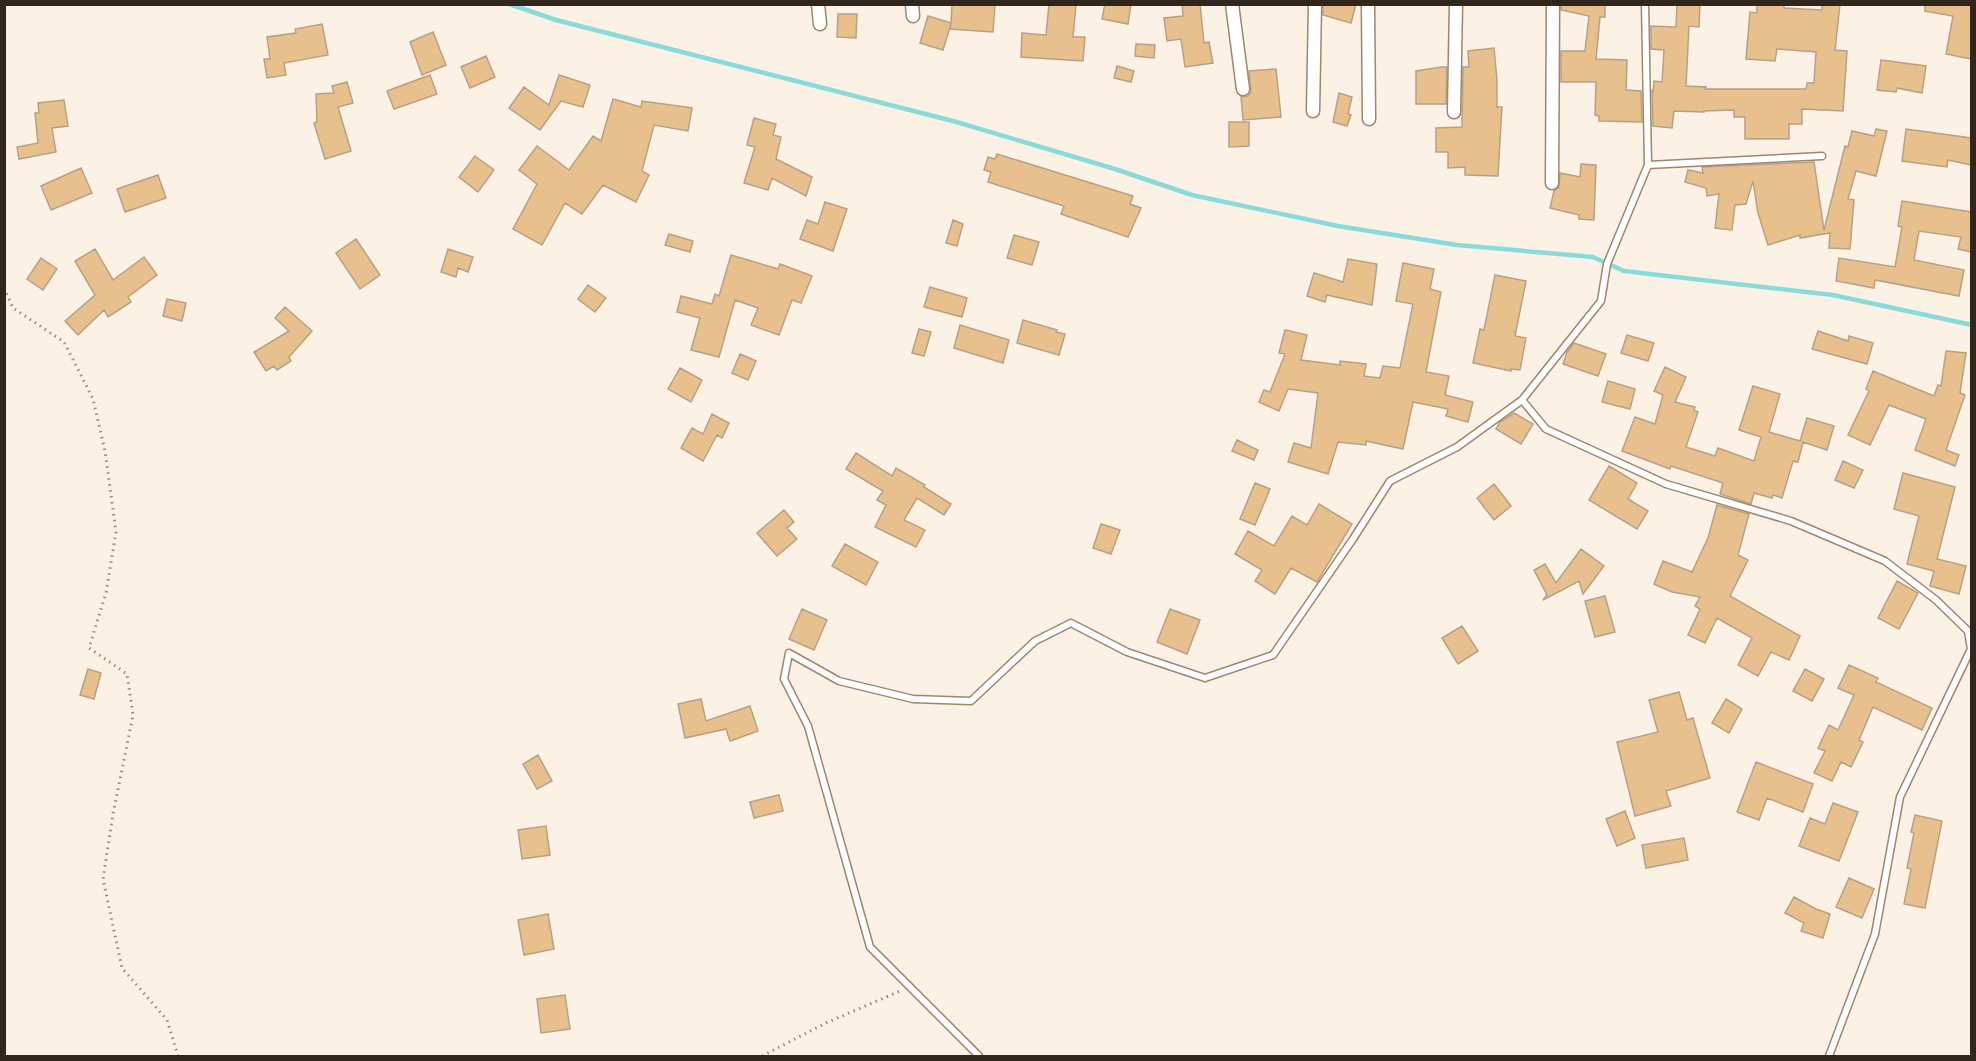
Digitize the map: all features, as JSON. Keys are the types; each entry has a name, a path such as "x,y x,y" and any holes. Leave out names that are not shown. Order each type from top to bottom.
{"street":[{"path":"818,4 820,24"},
{"path":"1232,4 1243,89"},
{"path":"1313,111 1315,4"},
{"path":"1368,4 1369,119"},
{"path":"1454,112 1456,4"},
{"path":"1551,183 1553,4"}],"lane":[{"path":"979,1056 870,947 808,726 784,679 789,653 839,681 913,699 971,701 1035,641 1071,622 1127,652 1205,678 1273,655 1390,481 1457,447 1522,400 1601,300 1607,264 1648,165 1645,4"},
{"path":"1648,165 1822,156"},
{"path":"1522,400 1546,429 1666,484 1791,521 1885,561 1936,600 1968,631 1971,649 1900,797 1875,934 1829,1056"}],"path":[{"path":"4,288 13,308 64,342 93,399 105,451 117,532 106,593 89,648 127,674 134,715 113,814 103,879 122,968 167,1020 178,1056"},
{"path":"762,1056 826,1023 910,987"}],"building":[{"path":"952,4 995,4 993,32 950,29 951,24 943,50 920,43 928,16 951,23"},
{"path":"1049,4 1076,4 1073,37 1085,37 1083,61 1021,57 1022,33 1046,35"},
{"path":"1105,4 1131,4 1128,24 1102,19"},
{"path":"1182,4 1200,4 1204,43 1209,42 1213,63 1185,67 1181,39 1167,41 1164,18 1183,16"},
{"path":"1323,4 1356,4 1351,23 1323,15"},
{"path":"1561,4 1605,4 1605,17 1600,17 1596,59 1627,60 1626,90 1641,91 1642,122 1599,121 1599,116 1595,115 1596,82 1561,82 1561,51 1585,51 1589,16 1561,10"},
{"path":"1677,4 1700,4 1699,27 1689,26 1686,86 1706,87 1705,89 1806,89 1807,83 1814,83 1816,52 1777,49 1775,61 1746,59 1750,12 1757,13 1757,4 1784,4 1784,8 1822,10 1822,4 1840,4 1835,50 1847,51 1843,111 1802,109 1802,124 1789,124 1789,139 1745,139 1745,117 1734,117 1734,110 1674,111 1672,128 1653,126 1652,91 1654,81 1662,82 1664,50 1651,49 1651,26 1676,27"},
{"path":"1925,4 1971,4 1971,59 1946,54 1953,16 1925,11"},
{"path":"838,14 857,14 856,38 837,37"},
{"path":"322,24 328,55 284,63 286,75 267,78 264,59 270,59 267,37 296,33 295,29"},
{"path":"433,32 446,65 422,75 410,42"},
{"path":"1136,44 1155,45 1154,58 1135,56"},
{"path":"1494,48 1497,107 1502,107 1498,176 1465,175 1465,167 1448,168 1448,152 1436,152 1436,128 1462,127 1463,67 1469,67 1468,51"},
{"path":"486,56 495,77 470,88 461,67"},
{"path":"1881,60 1926,66 1922,93 1897,88 1896,92 1877,90"},
{"path":"1117,66 1134,71 1131,82 1114,78"},
{"path":"1447,67 1446,104 1416,104 1416,71"},
{"path":"1276,69 1281,117 1243,120 1241,97 1248,96 1251,92 1249,71"},
{"path":"430,75 437,94 394,109 387,91"},
{"path":"559,75 590,85 583,107 561,101 540,130 509,108 524,87 549,105"},
{"path":"347,82 353,103 338,107 351,151 325,159 314,123 317,122 316,94 334,93 332,86"},
{"path":"1339,93 1352,97 1348,114 1351,115 1347,126 1333,122"},
{"path":"613,99 641,107 642,101 692,108 688,131 654,125 642,171 649,175 636,202 603,185 582,214 565,203 542,245 513,229 537,184 519,170 537,146 569,170 593,136 601,141"},
{"path":"64,100 68,126 52,128 56,152 19,159 17,147 38,143 35,113 39,113 38,103"},
{"path":"754,118 776,124 773,135 781,137 776,159 812,177 806,196 772,178 768,190 744,183 755,147 747,145"},
{"path":"1229,122 1249,122 1249,146 1229,147"},
{"path":"1876,129 1887,131 1876,176 1856,171 1848,199 1854,200 1850,249 1829,248 1830,233 1800,238 1800,235 1768,245 1758,213 1753,181 1746,204 1735,205 1732,230 1715,228 1719,194 1707,196 1706,188 1685,182 1688,170 1703,173 1702,167 1814,162 1824,230 1845,146 1848,147 1852,131 1874,136"},
{"path":"1906,129 1971,138 1971,165 1948,160 1947,167 1902,161"},
{"path":"997,154 1133,196 1130,204 1141,208 1128,237 1061,214 1064,206 988,182 991,172 984,170 988,157 995,159"},
{"path":"475,156 494,170 478,192 459,177"},
{"path":"1581,164 1596,165 1594,220 1579,219 1579,215 1550,208 1554,191 1559,187 1560,173 1580,177"},
{"path":"81,168 92,193 51,210 41,186"},
{"path":"158,175 166,198 125,212 117,189"},
{"path":"1902,201 1971,212 1971,252 1958,249 1961,237 1919,231 1914,260 1964,270 1959,296 1875,280 1874,288 1836,281 1839,258 1895,267 1902,227 1898,226"},
{"path":"825,202 847,209 833,251 800,239 807,220 818,224"},
{"path":"953,220 963,224 957,246 946,243"},
{"path":"669,234 693,241 690,252 665,245"},
{"path":"1014,235 1039,242 1032,265 1007,258"},
{"path":"356,239 380,275 360,289 336,253"},
{"path":"95,249 113,280 144,257 157,275 128,297 131,302 108,317 104,310 78,335 65,321 95,295 75,261"},
{"path":"448,249 473,257 468,272 458,268 456,277 441,272"},
{"path":"731,255 778,269 780,264 812,276 801,303 792,300 779,335 751,325 758,308 735,300 719,357 691,350 700,318 677,312 681,296 712,304 715,294 719,296"},
{"path":"41,258 57,269 43,290 27,279"},
{"path":"1348,259 1377,264 1372,305 1327,295 1325,302 1307,296 1314,273 1343,282"},
{"path":"1403,263 1434,269 1430,289 1441,292 1426,372 1449,376 1445,395 1473,402 1468,422 1446,416 1448,409 1413,402 1403,449 1366,441 1366,445 1338,442 1328,474 1288,462 1294,443 1311,448 1318,393 1288,389 1279,411 1259,402 1264,390 1270,392 1285,354 1279,353 1285,330 1307,335 1301,360 1340,365 1340,361 1366,364 1364,376 1380,378 1383,366 1400,368 1413,304 1396,301"},
{"path":"1495,275 1526,281 1515,336 1526,338 1520,370 1511,369 1511,371 1473,363 1480,329 1484,330"},
{"path":"588,285 606,298 595,312 578,299"},
{"path":"930,287 967,298 962,317 924,307"},
{"path":"167,299 186,303 182,321 163,316"},
{"path":"285,307 312,331 289,357 291,361 277,370 274,366 266,371 254,352 289,331 275,318"},
{"path":"1023,320 1065,334 1059,355 1017,343"},
{"path":"960,325 1009,340 1003,363 954,348"},
{"path":"919,329 931,332 924,356 912,353"},
{"path":"1818,331 1848,341 1849,336 1873,343 1867,364 1812,349"},
{"path":"1627,335 1654,343 1648,361 1621,353"},
{"path":"1574,343 1606,354 1598,376 1563,364 1567,352"},
{"path":"1946,351 1966,353 1960,393 1965,395 1946,450 1959,455 1955,466 1915,450 1926,419 1889,405 1870,445 1848,435 1869,391 1866,389 1873,371 1934,396 1938,385 1941,386"},
{"path":"740,354 756,361 748,380 732,373"},
{"path":"1665,367 1686,377 1675,402 1695,407 1694,410 1698,412 1686,447 1715,456 1718,448 1754,461 1761,437 1739,430 1753,386 1780,394 1769,432 1800,441 1807,418 1834,426 1827,450 1803,442 1798,462 1793,461 1782,498 1754,493 1751,504 1720,494 1723,483 1671,466 1670,469 1622,451 1635,417 1655,424 1663,395 1654,391"},
{"path":"680,368 702,380 691,402 668,389"},
{"path":"1608,381 1635,389 1630,409 1602,402"},
{"path":"1514,413 1533,424 1521,444 1496,429 1500,422"},
{"path":"712,414 729,423 722,438 717,435 703,461 681,448 692,428 703,434"},
{"path":"1237,440 1258,450 1254,460 1232,451"},
{"path":"856,453 892,476 896,468 951,504 944,515 917,498 904,520 925,530 916,547 875,527 886,505 877,500 883,491 846,469"},
{"path":"1843,461 1863,470 1854,488 1835,480"},
{"path":"1609,466 1637,483 1628,499 1648,511 1637,529 1589,500"},
{"path":"1903,473 1955,487 1937,559 1966,566 1959,594 1930,586 1934,571 1907,564 1919,516 1894,509"},
{"path":"1255,483 1270,489 1255,525 1240,519"},
{"path":"1494,484 1511,506 1494,520 1477,498"},
{"path":"1319,504 1352,524 1317,582 1291,568 1275,594 1255,581 1262,570 1235,554 1248,531 1274,546 1292,516 1307,525"},
{"path":"1717,505 1749,514 1738,555 1748,560 1730,596 1800,636 1789,660 1771,652 1758,676 1738,665 1752,638 1717,618 1705,643 1688,635 1700,609 1695,606 1700,597 1672,592 1654,584 1663,561 1692,572 1708,538"},
{"path":"784,510 794,522 787,528 797,539 777,556 757,533"},
{"path":"1101,524 1120,530 1111,554 1093,548"},
{"path":"845,544 878,562 866,585 832,566"},
{"path":"1581,549 1604,566 1583,594 1579,581 1543,600 1547,595 1534,570 1545,564 1556,583"},
{"path":"1897,581 1918,593 1899,629 1878,618"},
{"path":"1605,596 1615,632 1595,637 1585,601"},
{"path":"802,609 827,620 814,650 789,639"},
{"path":"1170,609 1200,620 1187,654 1157,642"},
{"path":"1462,626 1478,651 1458,664 1442,638"},
{"path":"1849,665 1878,678 1876,682 1932,708 1922,730 1873,707 1859,740 1863,742 1851,767 1841,762 1832,781 1814,773 1825,751 1818,748 1829,725 1838,730 1854,695 1838,688"},
{"path":"88,669 101,673 94,699 80,695"},
{"path":"1805,669 1824,679 1812,701 1793,691"},
{"path":"1679,692 1687,720 1693,718 1710,778 1666,791 1671,806 1635,816 1617,742 1658,732 1649,700"},
{"path":"701,699 706,721 750,706 758,731 730,741 726,729 685,738 678,704"},
{"path":"1726,699 1742,709 1729,733 1712,723"},
{"path":"538,755 552,781 537,789 523,764"},
{"path":"1756,762 1813,784 1803,812 1767,798 1759,820 1737,812"},
{"path":"779,795 783,811 754,818 750,802"},
{"path":"1833,803 1858,812 1839,861 1799,846 1810,818 1825,824"},
{"path":"1625,811 1635,838 1617,846 1606,819"},
{"path":"1915,815 1942,821 1925,908 1904,904 1911,869 1907,868"},
{"path":"546,826 550,855 522,859 518,830"},
{"path":"1684,838 1688,860 1646,868 1642,845"},
{"path":"1849,878 1874,889 1862,918 1836,907"},
{"path":"1794,897 1830,914 1823,938 1801,931 1804,923 1785,913"},
{"path":"548,914 554,949 524,955 518,920"},
{"path":"565,995 570,1029 541,1033 537,999"}],"waterway":[{"path":"509,4 556,20 953,121 1115,169 1192,195 1338,226 1457,245 1593,257 1624,271 1833,295 1972,325"}]}
